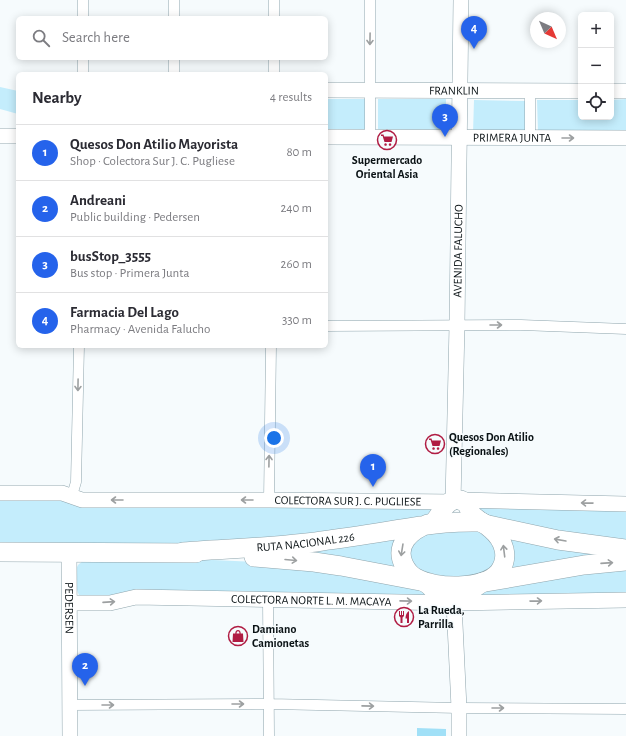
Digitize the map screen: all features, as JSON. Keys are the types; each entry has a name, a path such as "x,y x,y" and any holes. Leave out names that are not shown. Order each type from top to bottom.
{"highway":[{"path":"422,581 433,588 438,597 452,602 464,599 471,590 499,571 505,556 501,539 472,515 467,504 454,501 445,505 436,520 430,524"},
{"name":"RUTA NACIONAL 226","path":"0,552 183,552 289,545 452,522 483,523 558,540 626,549"},
{"name":"RUTA NACIONAL 226","path":"422,581 415,578 407,571 403,563 401,553 403,544 408,536 418,528 430,524"},
{"name":"RUTA NACIONAL 226","path":"183,552 314,562 434,584 460,586 584,565 626,562"}],"main road":[{"name":"AVENIDA FALUCHO","path":"454,501 458,325 461,0"},
{"name":"FRANKLIN","path":"328,90 578,91"},
{"path":"614,91 626,91"},
{"path":"0,136 16,136"},
{"name":"PRIMERA JUNTA","path":"328,137 626,138"},
{"name":"COLECTORA SUR J. C. PUGLIESE","path":"0,493 62,493 82,500 454,501 626,504"},
{"name":"PEDERSEN","path":"69,552 70,736"},
{"name":"COLECTORA NORTE L. M. MACAYA","path":"70,603 110,603 136,597 452,602 626,600"},
{"path":"452,602 459,708 458,736"}],"street":[{"path":"83,0 83,16"},
{"path":"174,0 174,16"},
{"path":"274,0 274,16"},
{"path":"370,0 370,138"},
{"path":"83,60 83,72"},
{"path":"174,60 174,72"},
{"path":"274,60 274,72"},
{"path":"530,91 530,137"},
{"path":"328,326 458,325 626,330"},
{"path":"70,495 73,492 76,482 79,348"},
{"path":"268,500 271,348"},
{"path":"268,599 270,704 269,736"},
{"path":"70,704 270,704 459,708 626,709"}],"shaded area":[{"path":"0,87 16,91 16,113 0,109"},
{"path":"328,99 365,99 365,131 328,131"},
{"path":"378,99 446,99 446,132 378,132"},
{"path":"626,99 626,132 538,133 537,100 578,100 578,120 614,120 614,100"},
{"path":"474,100 526,101 526,133 473,133"},
{"path":"0,498 431,507 432,510 431,514 425,517 267,543 0,545"},
{"path":"478,507 626,507 626,543 485,519"},
{"path":"427,531 477,531 487,534 499,552 492,571 459,580 413,569 409,546"},
{"path":"403,533 403,575 266,551"},
{"path":"506,538 626,552 508,576"},
{"path":"192,559 295,564 423,589 430,598 81,597 77,591 76,572 78,565 83,561"},
{"path":"626,566 626,596 487,598 477,594 502,584"}],"building":[{"path":"417,728 446,729 446,736 417,736"}],"place":[{"name":"Farmacia Del Lago","path":"474,49"},
{"name":"busStop_3555","path":"445,137"},
{"name":"Supermercado Oriental Asia","path":"387,140"},
{"name":"Quesos Don Atilio (Regionales)","path":"435,444"},
{"name":"Quesos Don Atilio Mayorista","path":"373,487"},
{"name":"La Rueda, Parrilla","path":"404,617"},
{"name":"Damiano Camionetas","path":"238,636"},
{"name":"Andreani","path":"85,686"}]}
